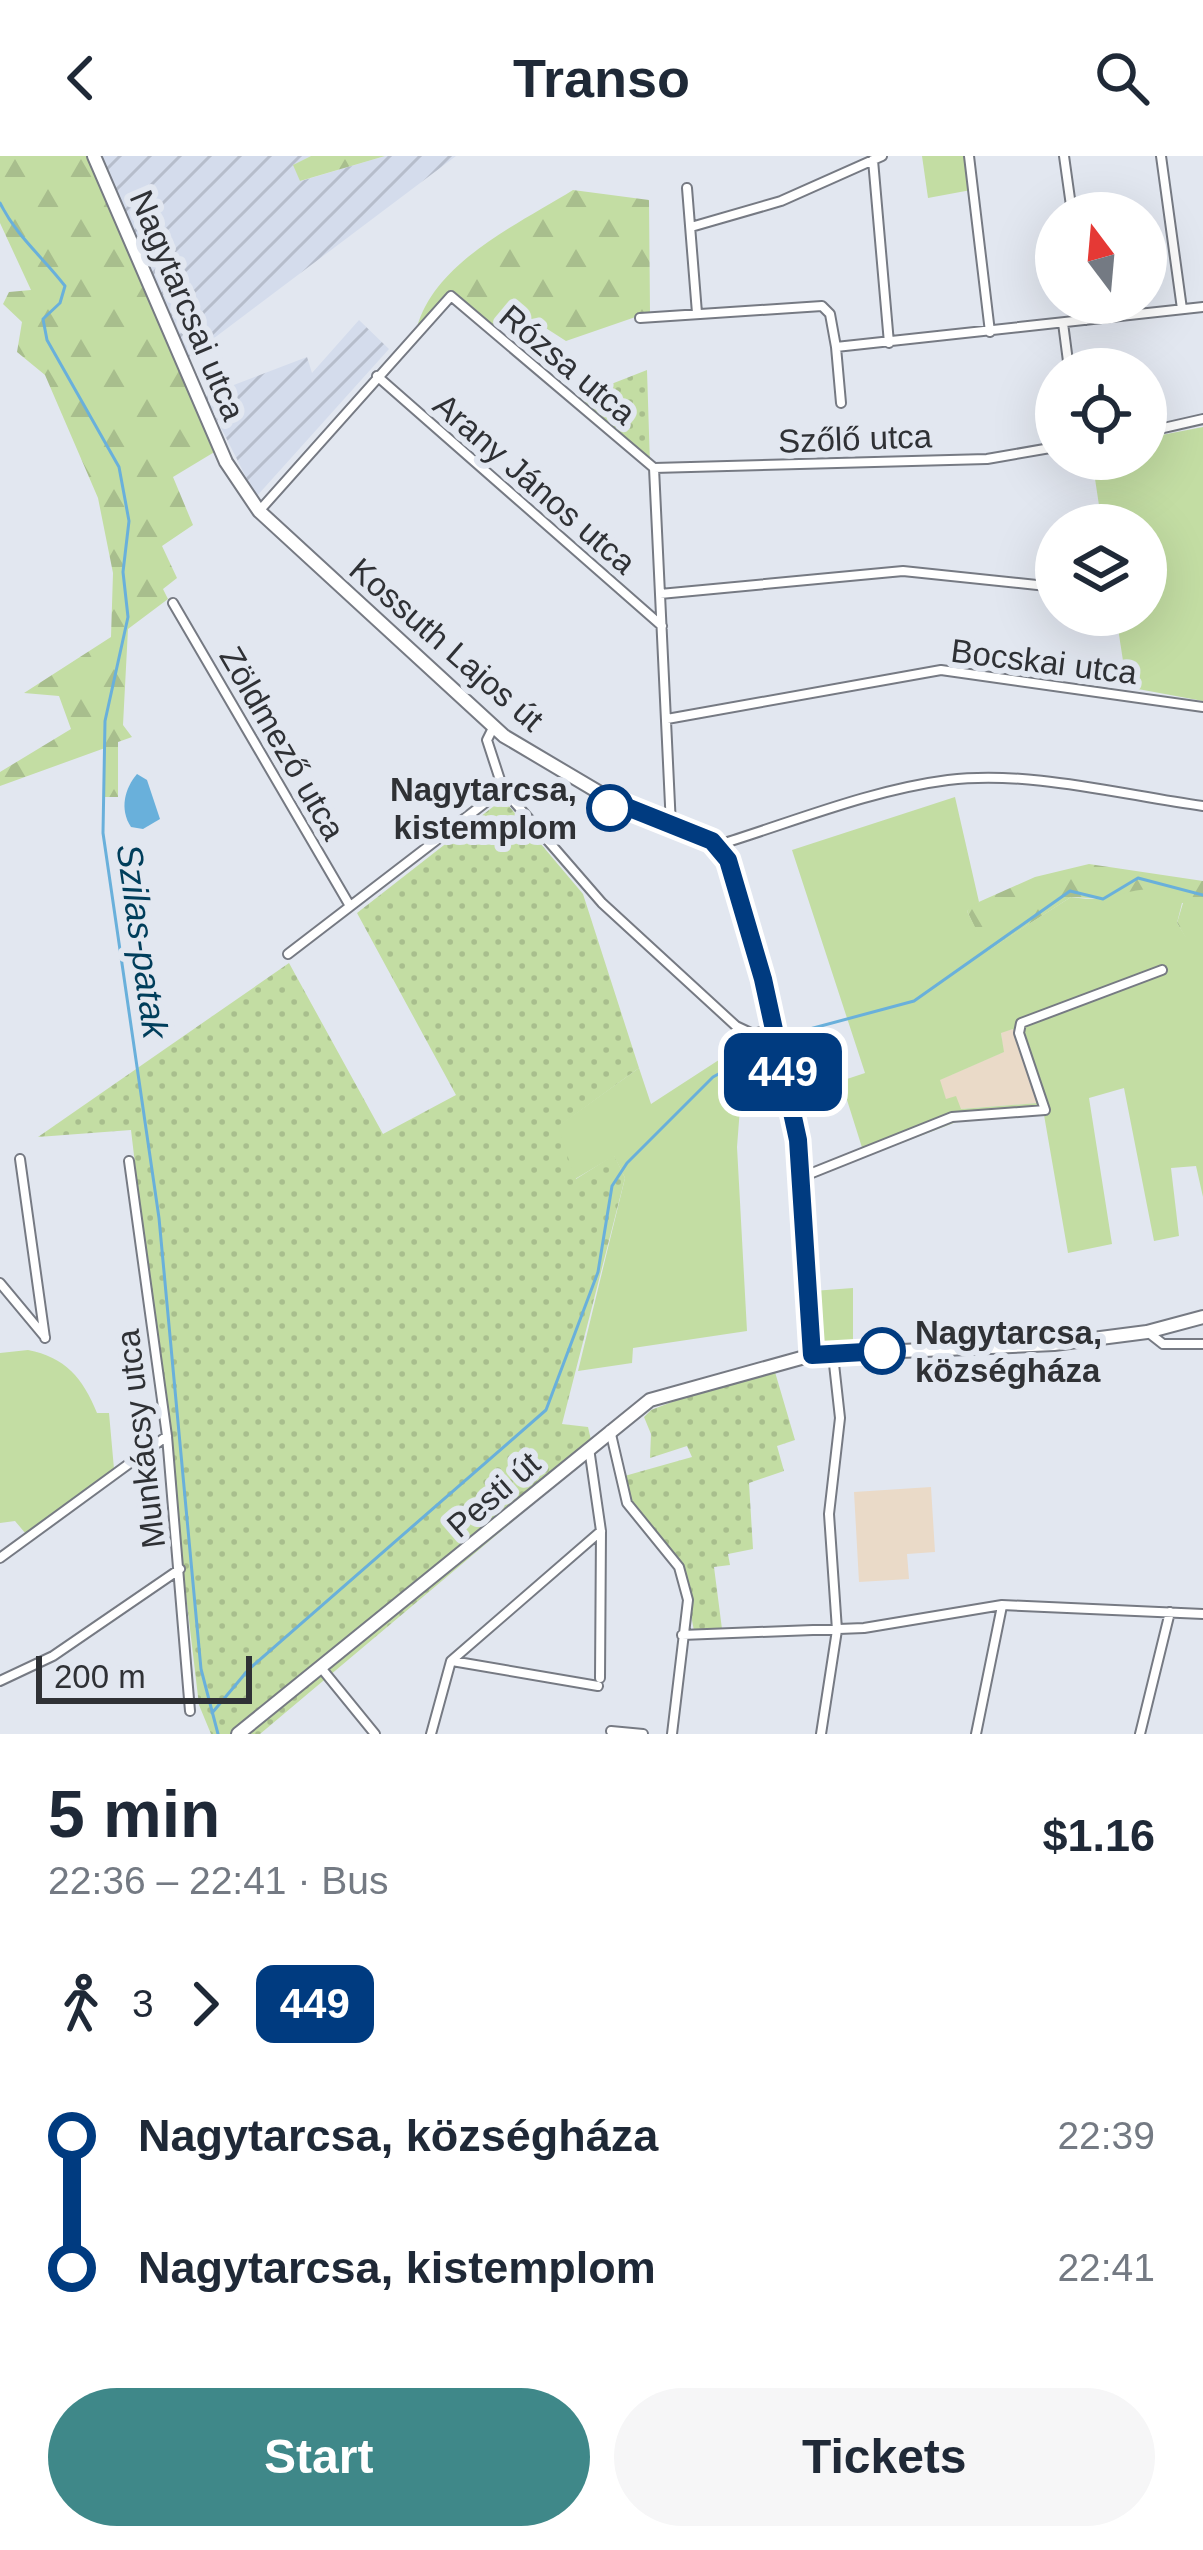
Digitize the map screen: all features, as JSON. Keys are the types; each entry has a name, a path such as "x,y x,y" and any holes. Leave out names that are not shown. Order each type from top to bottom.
{"main road":[{"name":"Nagytarcsai utca","path":"94,156 233,475"},
{"name":"Kossuth Lajos út","path":"233,475 259,511 494,726 542,762 671,829 718,845"},
{"path":"718,845 728,860 775,1031 802,1178 812,1355"},
{"name":"Pesti út","path":"238,1734 650,1400 812,1355 1054,1344 1148,1332 1203,1317"}],"street":[{"path":"969,156 991,332"},
{"path":"1064,156 1069,192"},
{"path":"1161,156 1182,309"},
{"path":"691,227 781,201 878,158 890,343"},
{"path":"687,188 697,314"},
{"name":"Rózsa utca","path":"377,376 451,296 654,468"},
{"path":"640,318 822,306 830,314 842,403"},
{"path":"1167,311 1203,307"},
{"path":"836,347 1055,324"},
{"path":"259,511 377,376"},
{"name":"Arany János utca","path":"377,376 662,626"},
{"path":"1167,427 1203,419"},
{"name":"Szőlő utca","path":"654,468 987,458 1035,450"},
{"path":"654,468 671,829"},
{"path":"660,594 903,571 1035,585"},
{"name":"Zöldmező utca","path":"173,603 350,907"},
{"name":"Bocskai utca","path":"668,718 941,670 1203,707"},
{"path":"494,726 487,740 503,789 602,903 715,1008 753,1034 775,1031"},
{"path":"718,845 908,786 950,780 1039,783 1203,806"},
{"path":"288,954 503,789"},
{"path":"802,1178 952,1118 1046,1110 1019,1033 1021,1023 1162,970"},
{"path":"0,1283 45,1338 20,1159"},
{"name":"Munkácsy utca","path":"129,1161 167,1436 190,1712"},
{"path":"1148,1332 1163,1344 1203,1344"},
{"path":"821,1734 837,1630 830,1497 840,1418 833,1353"},
{"path":"610,1429 627,1503 685,1581 688,1600 672,1734"},
{"path":"0,1558 167,1436"},
{"path":"451,1661 599,1682 601,1532 589,1447"},
{"path":"430,1734 451,1661 601,1532"},
{"path":"0,1682 53,1656 180,1568"},
{"path":"976,1734 1002,1605"},
{"path":"682,1635 837,1630 1002,1605 1203,1614"},
{"path":"1140,1734 1170,1612"},
{"path":"322,1669 375,1734"},
{"path":"611,1731 643,1734"}],"shaded area":[{"path":"95,156 311,156 294,165 301,181 385,156 456,156 185,360"},
{"path":"359,320 389,349 256,497 205,396 307,357 312,373"},
{"path":"1013,1029 1039,1103 960,1109 946,1100 939,1080 1003,1052 1001,1032"},
{"path":"931,1487 935,1552 907,1554 909,1579 859,1582 854,1492"}],"green space":[{"path":"0,156 95,156 226,445 173,477 193,525 162,546 177,578 163,589 168,599 128,629 123,725 132,737 118,742 118,797 104,797 105,748 0,786 0,772 71,729 59,696 24,693 111,637 113,573 98,498 45,375 17,352 22,322 3,304 9,292 31,290 0,223"},
{"path":"311,156 385,156 300,181 293,165"},
{"path":"922,156 967,156 971,190 928,198"},
{"path":"573,190 649,200 650,312 566,341 513,307 493,325 452,290 417,327 427,304 460,264"},
{"path":"647,370 650,465 573,399"},
{"path":"1203,427 1203,701 1127,687 1119,636 1167,636 1167,504 1099,504 1095,480 1167,480 1167,434"},
{"path":"955,797 979,902 967,911 987,951 1071,897 1102,898 1151,889 1184,895 1177,923 1186,937 1203,937 1203,1197 1196,1166 1171,1168 1179,1236 1154,1241 1124,1088 1089,1098 1112,1244 1068,1253 1044,1115 959,1121 865,1157 841,1081 865,1073 792,850","holes":["1013,1029 1038,1103 961,1109 956,1096 946,1099 940,1080 1004,1052 1001,1033"]},
{"path":"503,799 583,894 639,1068 559,1126 576,1179 614,1155 625,1178 562,1424 588,1427 594,1453 260,1734 211,1734 199,1705 131,1130 38,1137 289,963 383,1134 456,1095 357,913"},
{"path":"1089,864 1203,881 1203,937 1186,938 1177,923 1183,903 1071,897 986,952 967,911 972,905 1035,877"},
{"path":"745,1043 737,1147 747,1331 633,1348 632,1363 578,1371 625,1178 614,1156 575,1179 558,1126 639,1068 651,1104"},
{"path":"853,1288 853,1346 824,1347 817,1341 813,1291"},
{"path":"28,1350 62,1364 86,1389 97,1413 109,1413 114,1469 26,1534 15,1521 0,1523 0,1353"},
{"path":"775,1372 795,1440 777,1446 784,1471 749,1483 753,1549 728,1554 730,1565 714,1567 722,1629 694,1631 683,1572 628,1502 621,1477 692,1457 687,1446 650,1458 651,1434 644,1417 651,1410 716,1385"}],"water":[{"path":"137,774 147,780 160,819 143,829 131,827 124,806"}],"waterway":[{"name":"Szilas-patak","path":"0,203 65,286 60,303 43,319 47,340 119,467 129,521 123,572 128,617 105,721 103,833 159,1218 201,1669 218,1734"},
{"path":"791,1034 914,1001 1070,891 1103,899 1138,878 1203,895"},
{"path":"212,1713 249,1669 546,1410 598,1272 612,1186 627,1163 713,1077 762,1050"}],"bus line":[{"name":"449","path":"610,808 617,803 671,829 706,838 725,853 763,979 798,1140 812,1355 882,1351"}],"place":[{"name":"Nagytarcsa, kistemplom","path":"610,808"},
{"name":"Nagytarcsa, községháza","path":"882,1351"}]}
